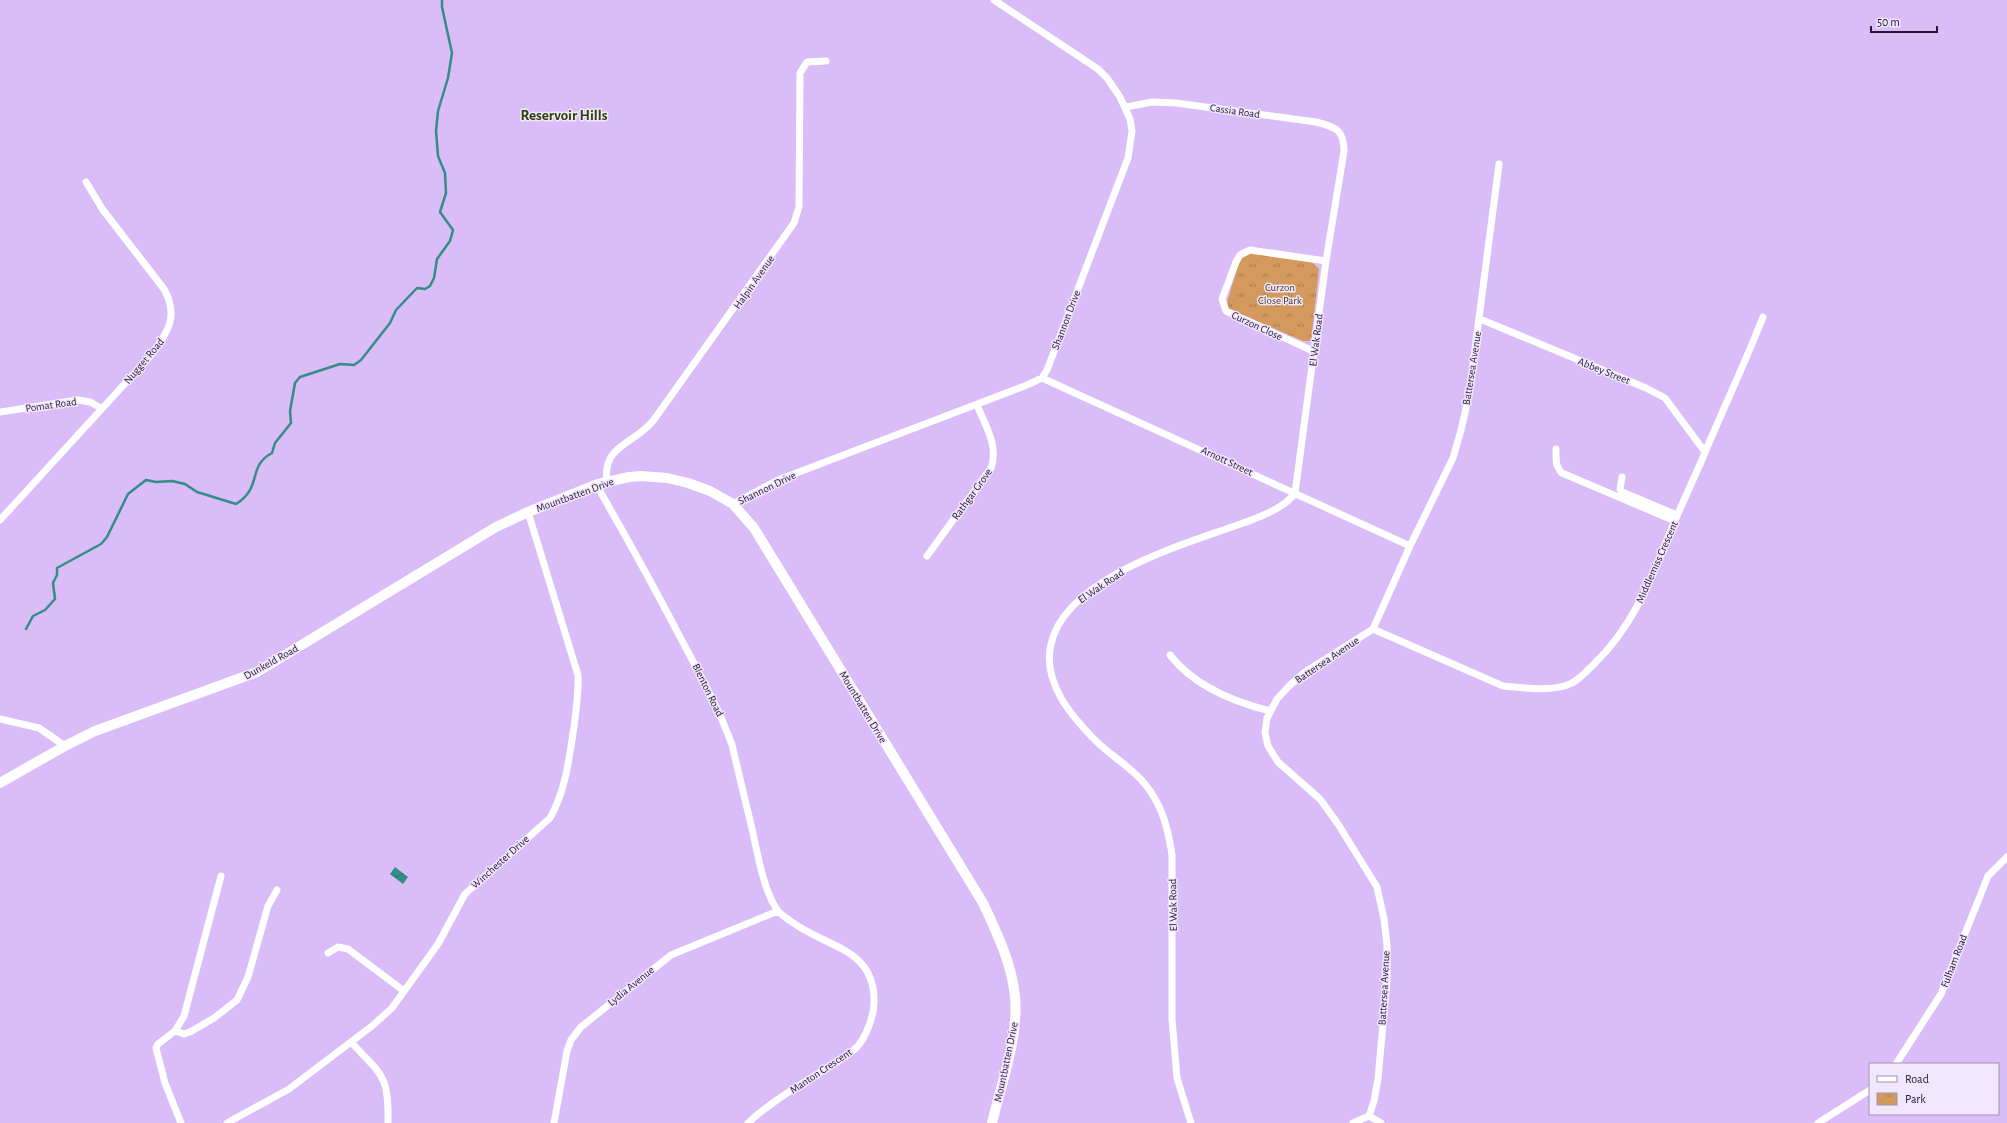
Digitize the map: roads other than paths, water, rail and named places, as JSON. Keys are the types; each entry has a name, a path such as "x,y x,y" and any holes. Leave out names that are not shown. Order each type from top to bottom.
{"main road":[{"name":"Mountbatten Drive","path":"528,512 602,483 629,477 667,478 698,486 733,504 758,533 983,903 996,930 1008,961 1012,979 1015,998 1015,1018 1012,1038 992,1123"},
{"name":"Dunkeld Road","path":"0,783 65,746 95,731 257,672 483,534 528,512"}],"street":[{"name":"Shannon Drive","path":"733,504 778,480 977,405 1042,378 1049,365 1128,158 1132,131 1126,107 1114,87 1098,69 994,0"},
{"name":"Halpin Avenue","path":"602,483 608,459 614,452 646,429 653,421 794,223 799,207 800,73 807,62 820,60 826,61"},
{"name":"Cassia Road","path":"1126,107 1152,102 1176,103 1316,122 1335,128 1342,135"},
{"name":"El Wak Road","path":"1191,1123 1177,1078 1172,1019 1172,862 1168,829 1159,804 1144,782 1096,741 1067,707 1053,682 1050,659 1051,644 1060,621 1079,598 1116,573 1192,541 1253,520 1290,500 1295,493 1326,261 1344,151 1342,135"},
{"name":"Battersea Avenue","path":"1369,1116 1374,1101 1378,1079 1387,980 1387,946 1384,919 1377,887 1338,824 1320,799 1278,762 1268,746 1265,733 1267,718 1277,699 1305,672 1373,629 1455,451 1469,395 1499,164"},
{"name":"Nugget Road","path":"0,520 152,354 165,336 170,323 172,309 170,299 164,289 103,210 86,182"},
{"name":"Curzon Close","path":"1315,352 1226,311 1222,299 1236,262 1240,255 1250,250 1326,261"},
{"name":"Middlemiss Crescent","path":"1373,629 1503,686 1550,688 1571,684 1608,650 1626,627 1643,598 1676,518 1743,370 1763,317"},
{"name":"Abbey Street","path":"1480,319 1646,388 1665,398 1705,452"},
{"name":"Arnott Street","path":"1042,378 1410,546"},
{"name":"Pomat Road","path":"0,412 78,400 90,402 101,408"},
{"name":"Rathgar Grove","path":"927,556 991,468 995,457 994,447 977,405"},
{"path":"1556,449 1557,468 1562,473 1676,518"},
{"path":"1622,477 1620,489 1622,492 1676,518"},
{"name":"Blenton Road","path":"602,483 601,493 631,544 706,684 726,729 732,745 760,863 769,892 778,911"},
{"name":"Winchester Drive","path":"227,1123 289,1089 351,1042 392,1008 438,944 465,894 550,818 558,804 564,787 578,695 578,675 528,512"},
{"path":"1170,656 1183,670 1218,693 1253,707 1270,711"},
{"path":"0,719 39,728 65,746"},
{"name":"Fulham Road","path":"1897,1063 1941,994 1988,876 2007,857"},
{"path":"181,1123 165,1083 156,1048 158,1044 175,1031 184,1016 222,876"},
{"path":"175,1031 184,1034 190,1032 214,1018 237,1000 248,977 268,906 278,890"},
{"name":"Lydia Avenue","path":"554,1123 571,1040 581,1027 671,955 778,911"},
{"name":"Manton Crescent","path":"748,1123 788,1093 845,1057 858,1046 867,1029 874,1010 874,994 871,977 862,963 848,952 802,929 778,911"},
{"path":"328,953 338,947 348,949 404,991"},
{"path":"351,1042 375,1067 384,1080 388,1098 388,1123"},
{"path":"1818,1123 1869,1091"},
{"path":"1353,1123 1369,1116 1381,1123"}],"water":[{"path":"395,867 408,877 403,884 390,874"}],"waterway":[{"path":"26,629 33,616 45,610 55,599 53,583 57,575 57,568 101,544 107,537 128,494 146,480 156,482 172,481 185,484 197,492 236,504 250,491 260,464 264,458 272,453 275,443 291,423 290,411 295,383 300,377 340,364 354,365 361,360 390,323 396,310 417,288 425,289 430,286 434,278 437,259 450,241 453,230 440,212 446,193 445,173 438,156 436,131 438,111 448,78 452,53 442,7 442,0"}],"district":[{"name":"Reservoir Hills","path":"564,115"}],"park label":[{"name":"Curzon Close Park","path":"1280,293"}]}
